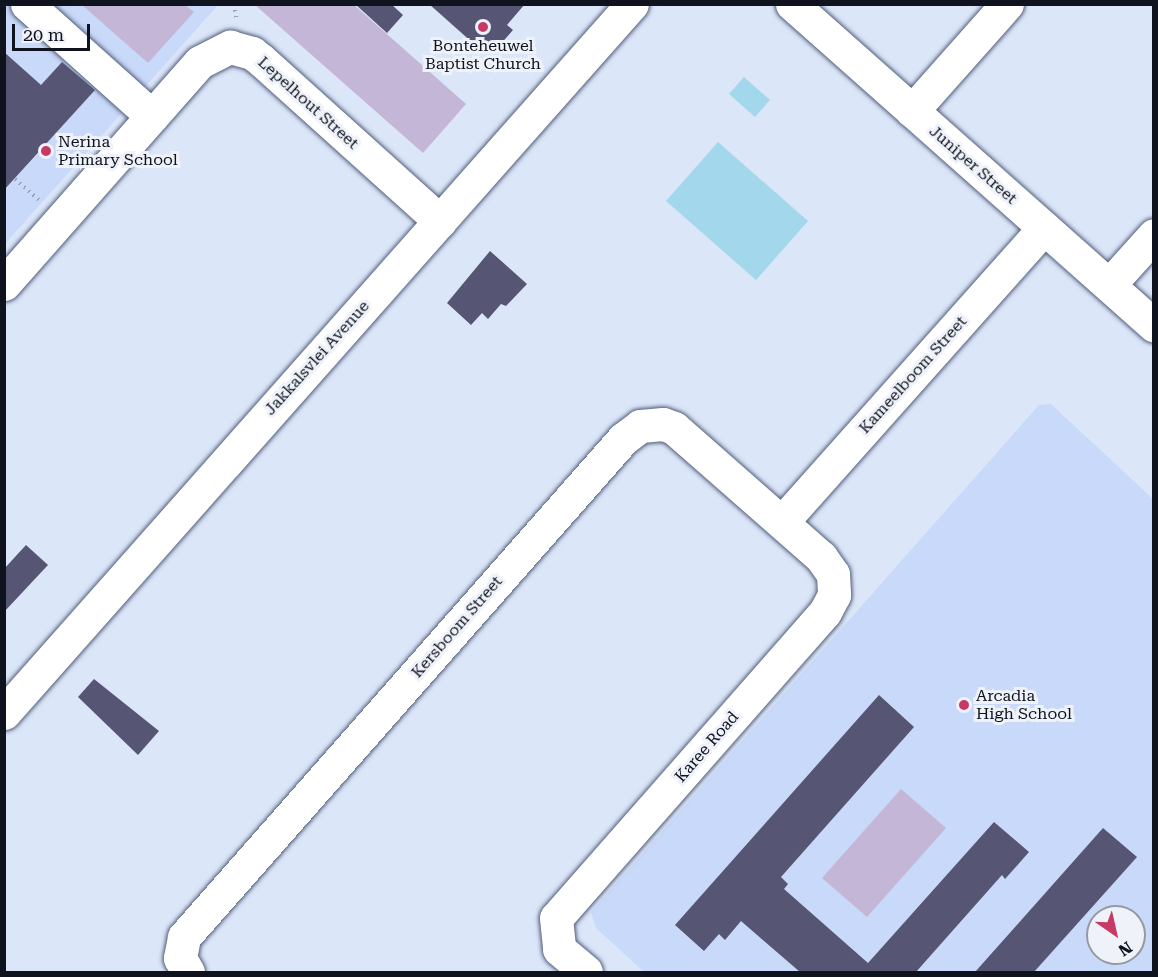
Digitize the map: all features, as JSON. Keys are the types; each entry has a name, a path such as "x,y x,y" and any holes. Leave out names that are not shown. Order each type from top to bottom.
{"street":[{"path":"27,4 152,116"},
{"name":"Jakkalsvlei Avenue","path":"4,713 632,4"},
{"name":"Juniper Street","path":"792,4 1154,325"},
{"path":"912,111 1007,4"},
{"name":"Lepelhout Street","path":"4,284 152,116 209,55 219,50 240,48 261,60 440,220"},
{"name":"Kameelboom Street","path":"782,522 1044,228"},
{"path":"1109,285 1154,235"},
{"name":"Kersboom Street","path":"188,972 180,958 184,937 630,431 651,424 674,428 782,522"},
{"name":"Karee Road","path":"585,972 559,949 556,918 831,605 835,585 829,565 782,522"}],"shaded area":[{"name":"Nerina Primary School","path":"5,5 218,5 5,244"},
{"path":"82,5 185,5 194,12 148,63"},
{"path":"255,5 354,5 466,104 423,153"},
{"path":"744,77 770,100 755,117 729,94"},
{"path":"718,142 808,221 756,280 666,201"},
{"name":"Arcadia High School","path":"1051,404 1153,499 1153,972 644,972 596,928 591,912 1039,405"},
{"path":"901,789 946,828 867,917 822,878"}],"building":[{"path":"355,4 391,4 403,15 387,33"},
{"name":"Bonteheuwel Baptist Church","path":"429,4 525,4 507,25 513,30 498,47 492,42 483,52"},
{"path":"4,52 41,85 62,62 95,90 4,190"},
{"path":"490,251 527,284 506,306 501,304 488,319 482,313 471,325 447,303"},
{"path":"26,545 48,565 4,612 4,569"},
{"path":"94,679 159,731 138,755 78,697"},
{"path":"879,695 914,727 781,877 788,884 784,889 868,963 994,822 1029,852 1005,879 1002,875 916,972 800,972 741,921 725,940 719,934 704,951 675,925"},
{"path":"1103,828 1137,857 1094,905 1086,905 1086,914 1034,972 975,972"}],"place":[{"name":"Bonteheuwel Baptist Church","path":"483,27"},
{"name":"Nerina Primary School","path":"46,151"},
{"name":"Arcadia High School","path":"964,705"}]}
